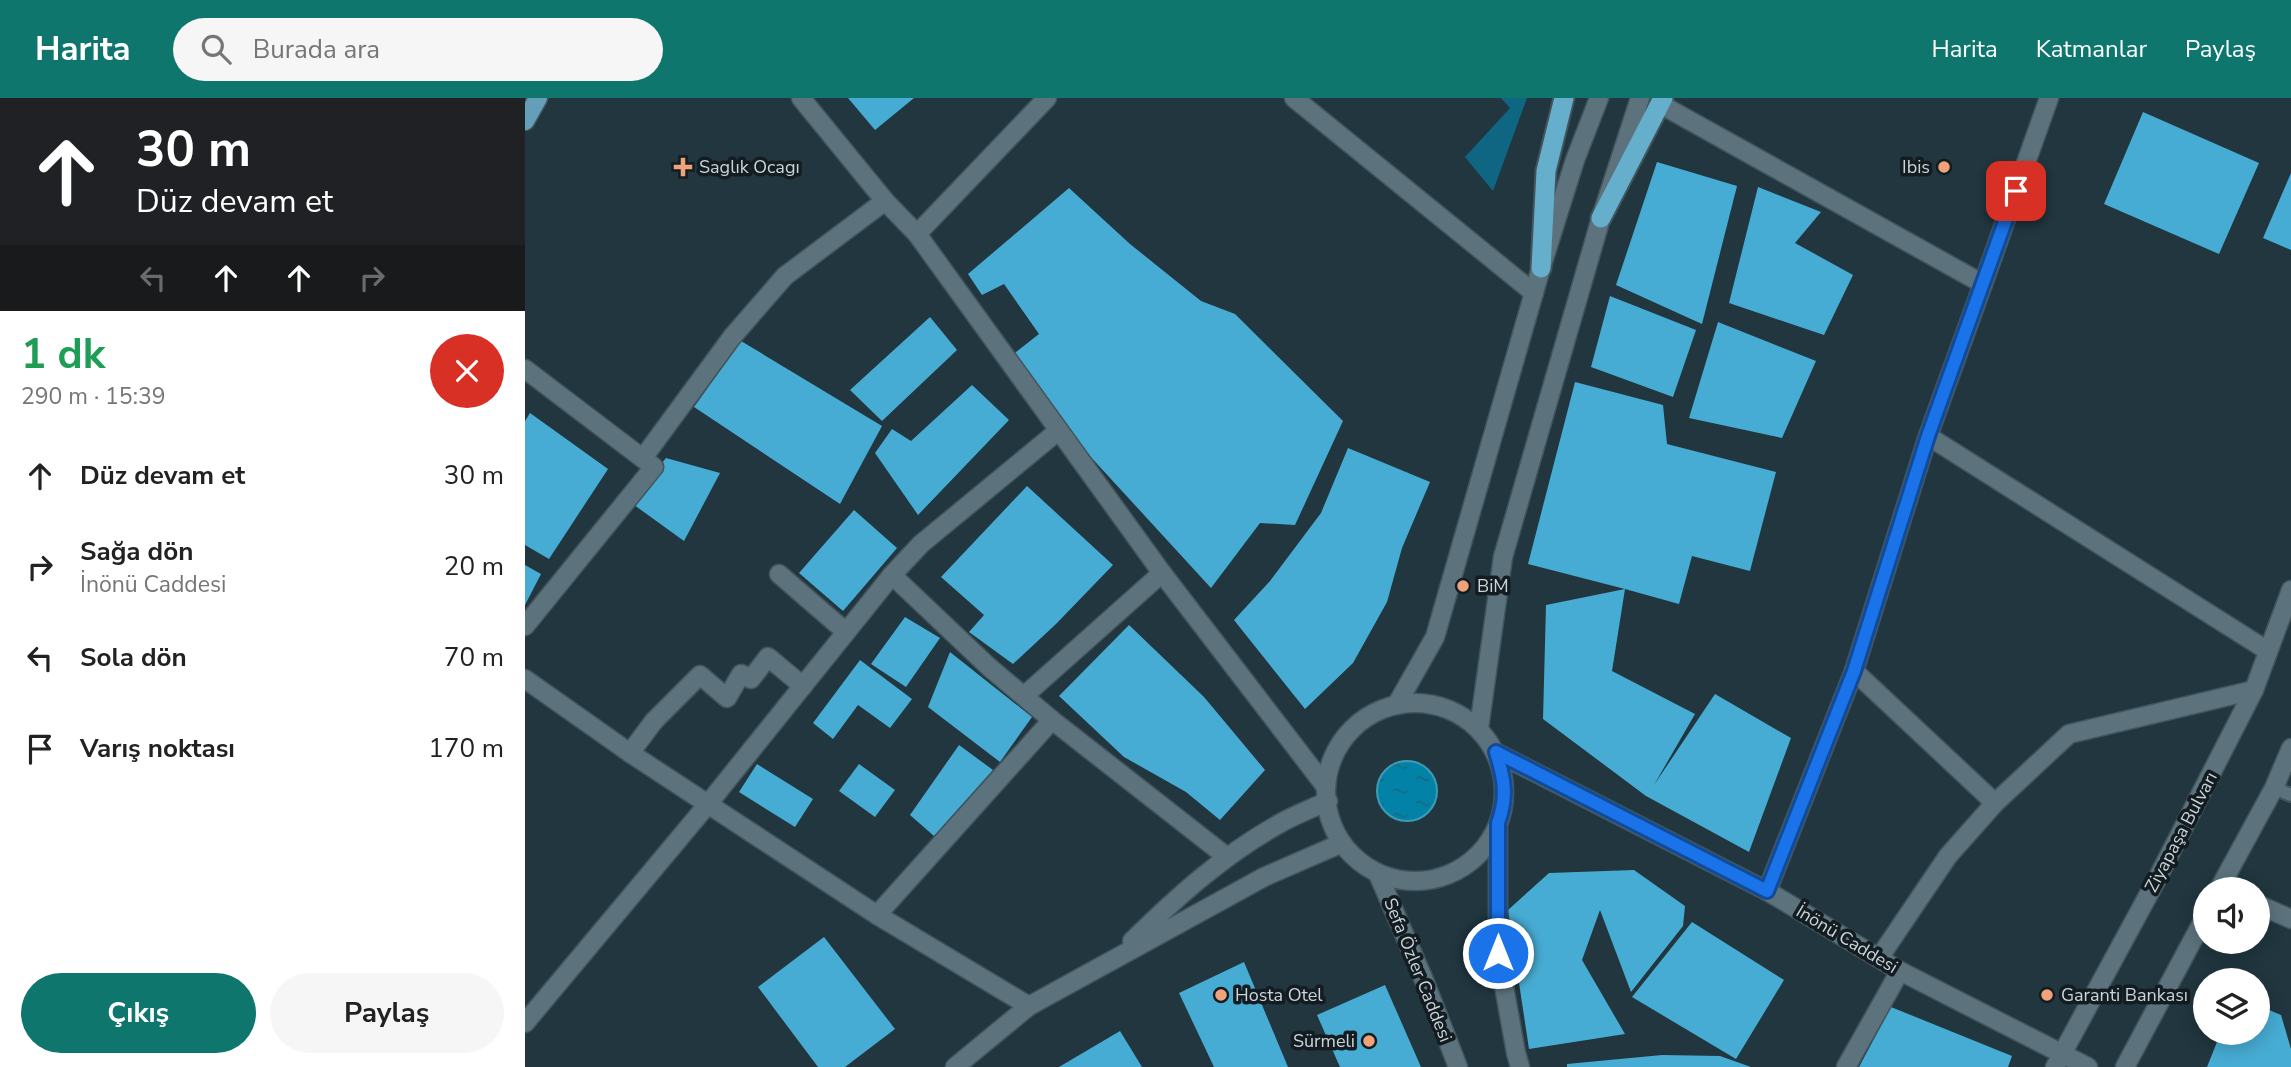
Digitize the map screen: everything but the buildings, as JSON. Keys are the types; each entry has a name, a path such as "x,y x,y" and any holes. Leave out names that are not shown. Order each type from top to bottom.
{"highway":[{"path":"1541,268 1546,171 1565,98"},
{"path":"1601,218 1661,101"}],"main road":[{"path":"525,121 538,98"}],"street":[{"path":"801,98 885,201 917,234 1058,431 1327,794"},
{"path":"917,234 1047,98"},
{"path":"1294,98 1534,293"},
{"path":"1397,704 1435,637 1541,268 1575,160 1599,98"},
{"path":"1479,728 1503,557 1601,218 1640,98"},
{"path":"1767,891 1854,671 1928,436 2049,98"},
{"path":"1661,101 1983,284"},
{"path":"643,458 732,337 785,276 885,201"},
{"path":"525,369 654,467 525,626"},
{"path":"525,1023 708,804 892,575 921,544 1058,431"},
{"path":"1928,436 2268,651"},
{"path":"1024,696 1163,573"},
{"path":"779,574 846,632"},
{"path":"892,575 989,667 1052,720 1227,857"},
{"name":"Ziyapaşa Bulvarı","path":"2058,1061 2157,879 2254,691 2291,590"},
{"path":"630,753 654,721 700,675 727,698 741,674 751,679 768,657 803,686"},
{"path":"1854,671 1995,803"},
{"path":"525,679 630,753 877,915 1029,1006"},
{"path":"1879,958 1948,856 1995,803 2069,734 2254,691"},
{"path":"1427,703 1455,712 1479,728 1496,752 1504,780 1503,810 1493,837 1474,860 1448,876 1419,881 1390,878 1363,864 1342,843 1329,816 1327,794 1332,758 1347,734 1370,715 1397,704 1427,703"},
{"path":"877,915 1052,720"},
{"path":"2227,877 2274,788 2291,748"},
{"name":"İnönü Caddesi","path":"1496,752 1767,891 2058,1061 2088,1067"},
{"path":"1117,956 1171,902 1227,857 1327,794"},
{"path":"1498,823 1498,953 1515,1053 1520,1067"},
{"path":"955,1067 1029,1006 1264,877 1342,843"},
{"name":"Sefa Özler Caddesi","path":"1378,874 1458,1067"},
{"path":"2270,910 2291,919"},
{"path":"2125,1067 2193,940"},
{"path":"1846,1067 1900,971"}],"lane":[{"path":"2274,788 2291,795"}],"shaded area":[{"path":"1501,98 1527,98 1493,191 1465,157 1510,108"}],"water":[{"path":"1407,761 1428,770 1437,791 1428,812 1407,821 1386,812 1377,791 1386,770"}],"place":[{"name":"Saglık Ocagı","path":"683,167"},
{"name":"Ibis","path":"1944,167"},
{"name":"BiM","path":"1463,586"},
{"name":"Hosta Otel","path":"1221,995"},
{"name":"Garanti Bankası","path":"2047,995"},
{"name":"Sürmeli","path":"1369,1041"}],"route":[{"path":"1498,953 1498,823 1503,810 1504,780 1496,752 1767,891 1854,671 1928,436 2016,191"}]}
